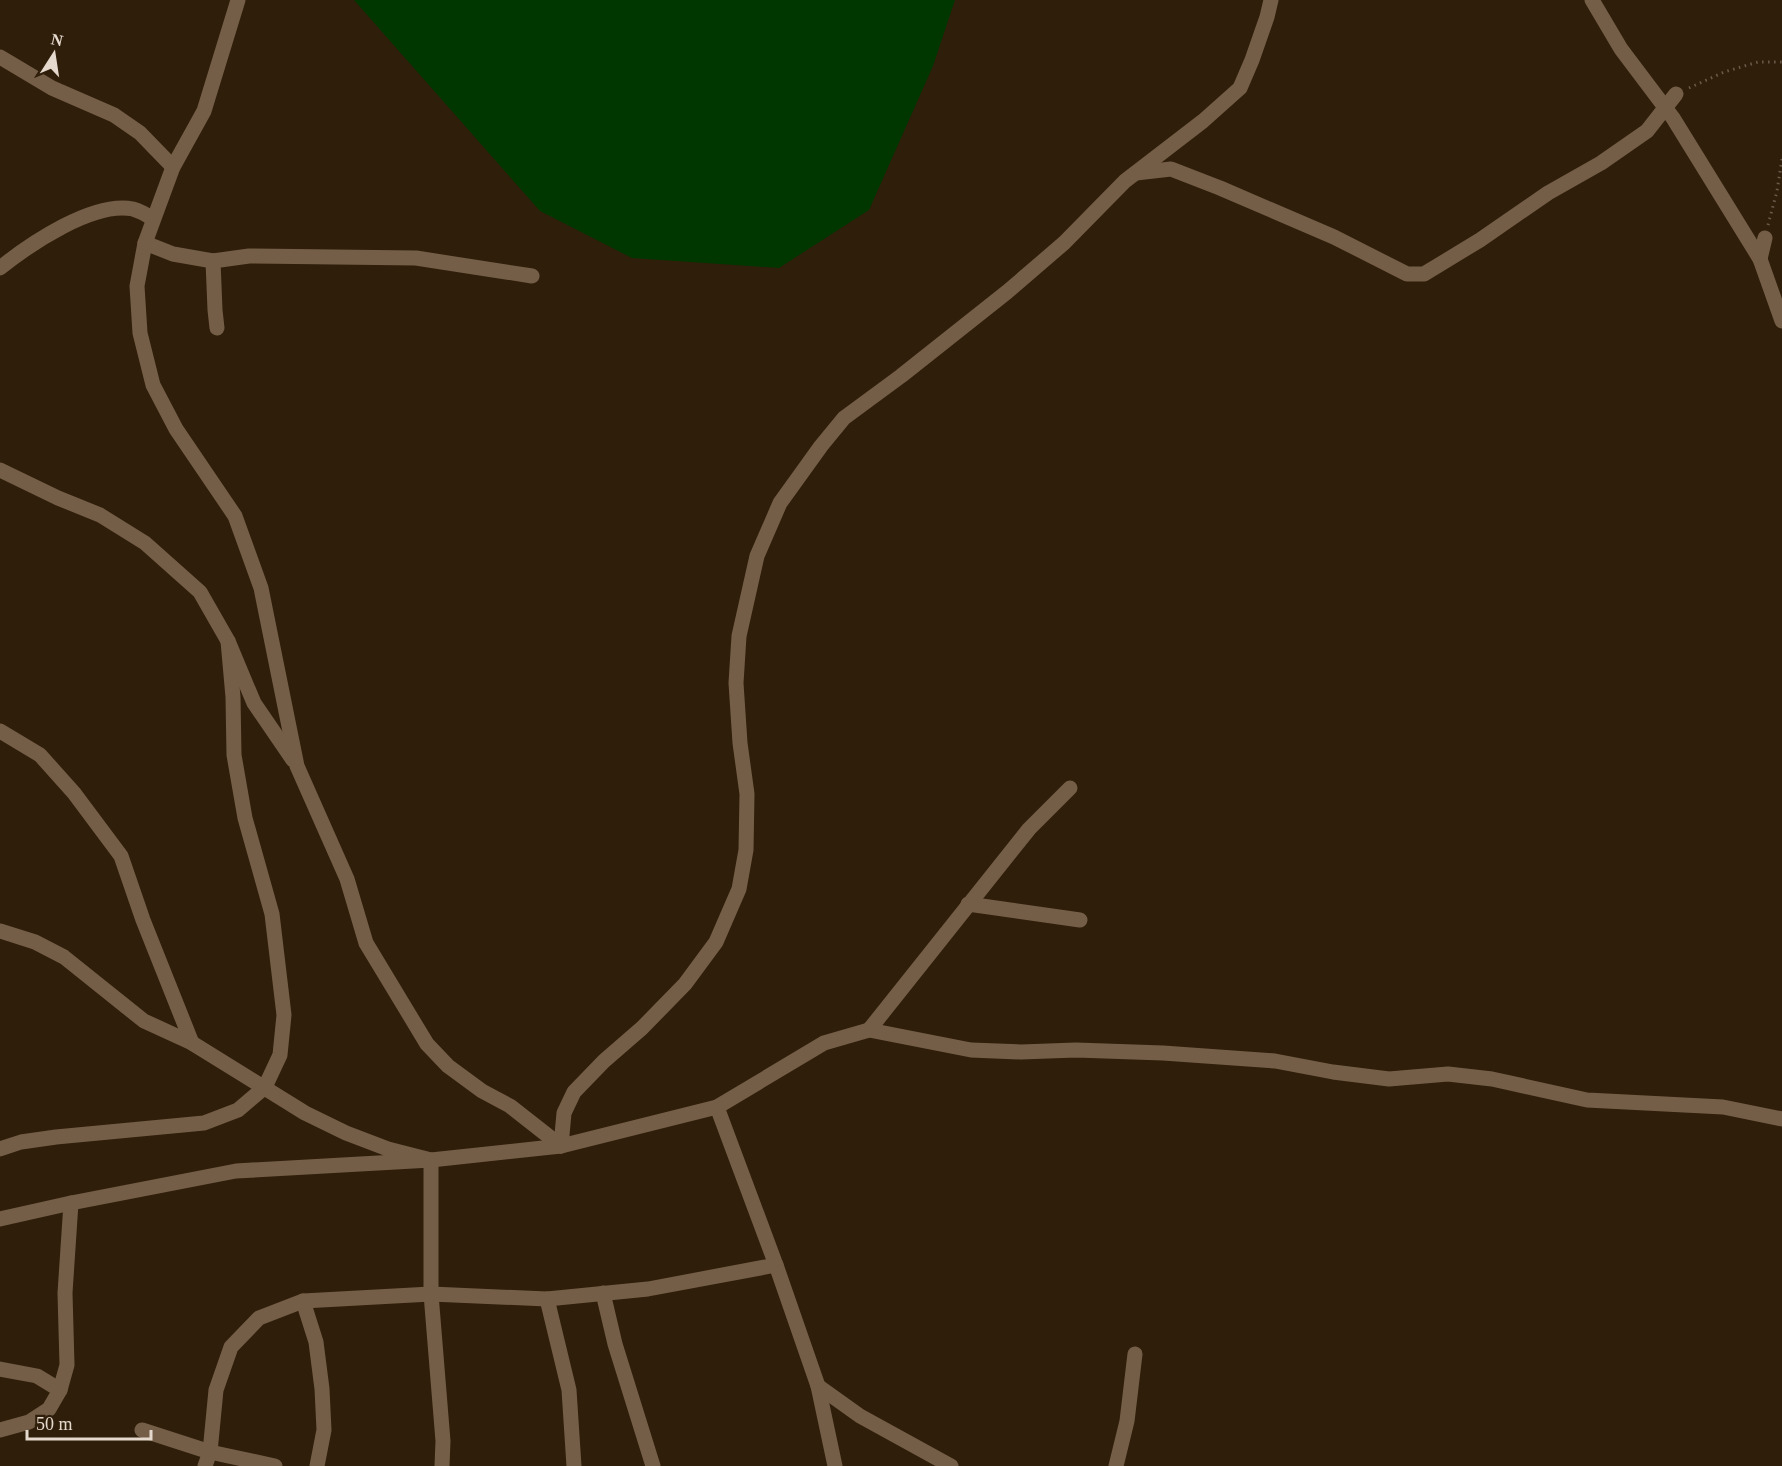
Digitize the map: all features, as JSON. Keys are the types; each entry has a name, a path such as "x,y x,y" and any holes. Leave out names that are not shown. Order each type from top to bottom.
{"street":[{"path":"238,0 204,111 173,167 153,219 145,243 136,286 140,333 153,386 176,429 235,516 261,588 297,766"},
{"path":"561,1146 564,1113 574,1092 685,984 716,942 739,889 746,850 747,794 740,743 736,683 739,636 757,556 780,503 820,446 844,418 1007,292 1064,243 1125,181 1203,121 1240,88 1252,60 1271,0"},
{"path":"1592,0 1621,49 1679,128 1760,259 1782,321"},
{"path":"0,57 52,88 114,115 140,133 173,167"},
{"path":"1136,173 1171,169 1334,237 1407,274 1424,274 1480,240 1548,193 1601,164 1647,131 1676,94"},
{"path":"0,268 44,236 82,218 113,210 132,209 153,219"},
{"path":"1760,259 1765,238"},
{"path":"145,243 173,254 213,261 249,256 416,258 532,276"},
{"path":"213,261 217,328"},
{"path":"0,470 100,515 145,543 200,592 228,641 254,703 297,766 347,879 366,943 427,1044 448,1066 482,1091 510,1106 561,1146"},
{"path":"0,1149 21,1142 56,1137 204,1123 238,1110 265,1087 280,1054 284,1016 272,914 245,818 234,755 233,697 228,641"},
{"path":"0,730 40,755 74,793 121,855 143,920 192,1043"},
{"path":"869,1030 1029,829 1070,788"},
{"path":"968,904 1080,920"},
{"path":"0,931 35,942 64,957 144,1021 192,1043 304,1113 346,1133 388,1149 431,1160"},
{"path":"0,1220 71,1203 236,1171 431,1160 561,1146 717,1107 825,1043 869,1030 971,1050 1163,1053 1275,1061 1333,1072 1389,1079 1449,1074 1492,1079 1587,1100 1723,1107 1782,1119"},
{"path":"717,1107 818,1386 836,1466"},
{"path":"431,1160 432,1294 443,1441 442,1466"},
{"path":"0,1430 29,1422 49,1409 60,1390 67,1365 65,1293 71,1203"},
{"path":"208,1459 216,1390 231,1347 259,1318 303,1301 432,1294 547,1299 648,1289 776,1265"},
{"path":"603,1293 615,1344 653,1466"},
{"path":"547,1299 569,1390 574,1466"},
{"path":"303,1301 316,1342 322,1389 324,1430 317,1466"},
{"path":"1116,1466 1127,1421 1135,1354"},
{"path":"0,1369 37,1376 60,1390"},
{"path":"818,1386 860,1416 951,1466"},
{"path":"141,1430 208,1459 275,1466"}],"path":[{"path":"1676,94 1725,72 1758,62 1782,62"},
{"path":"1765,238 1778,191 1782,159"}],"green space":[{"path":"354,0 955,0 933,66 869,210 779,268 632,258 540,211"}]}
